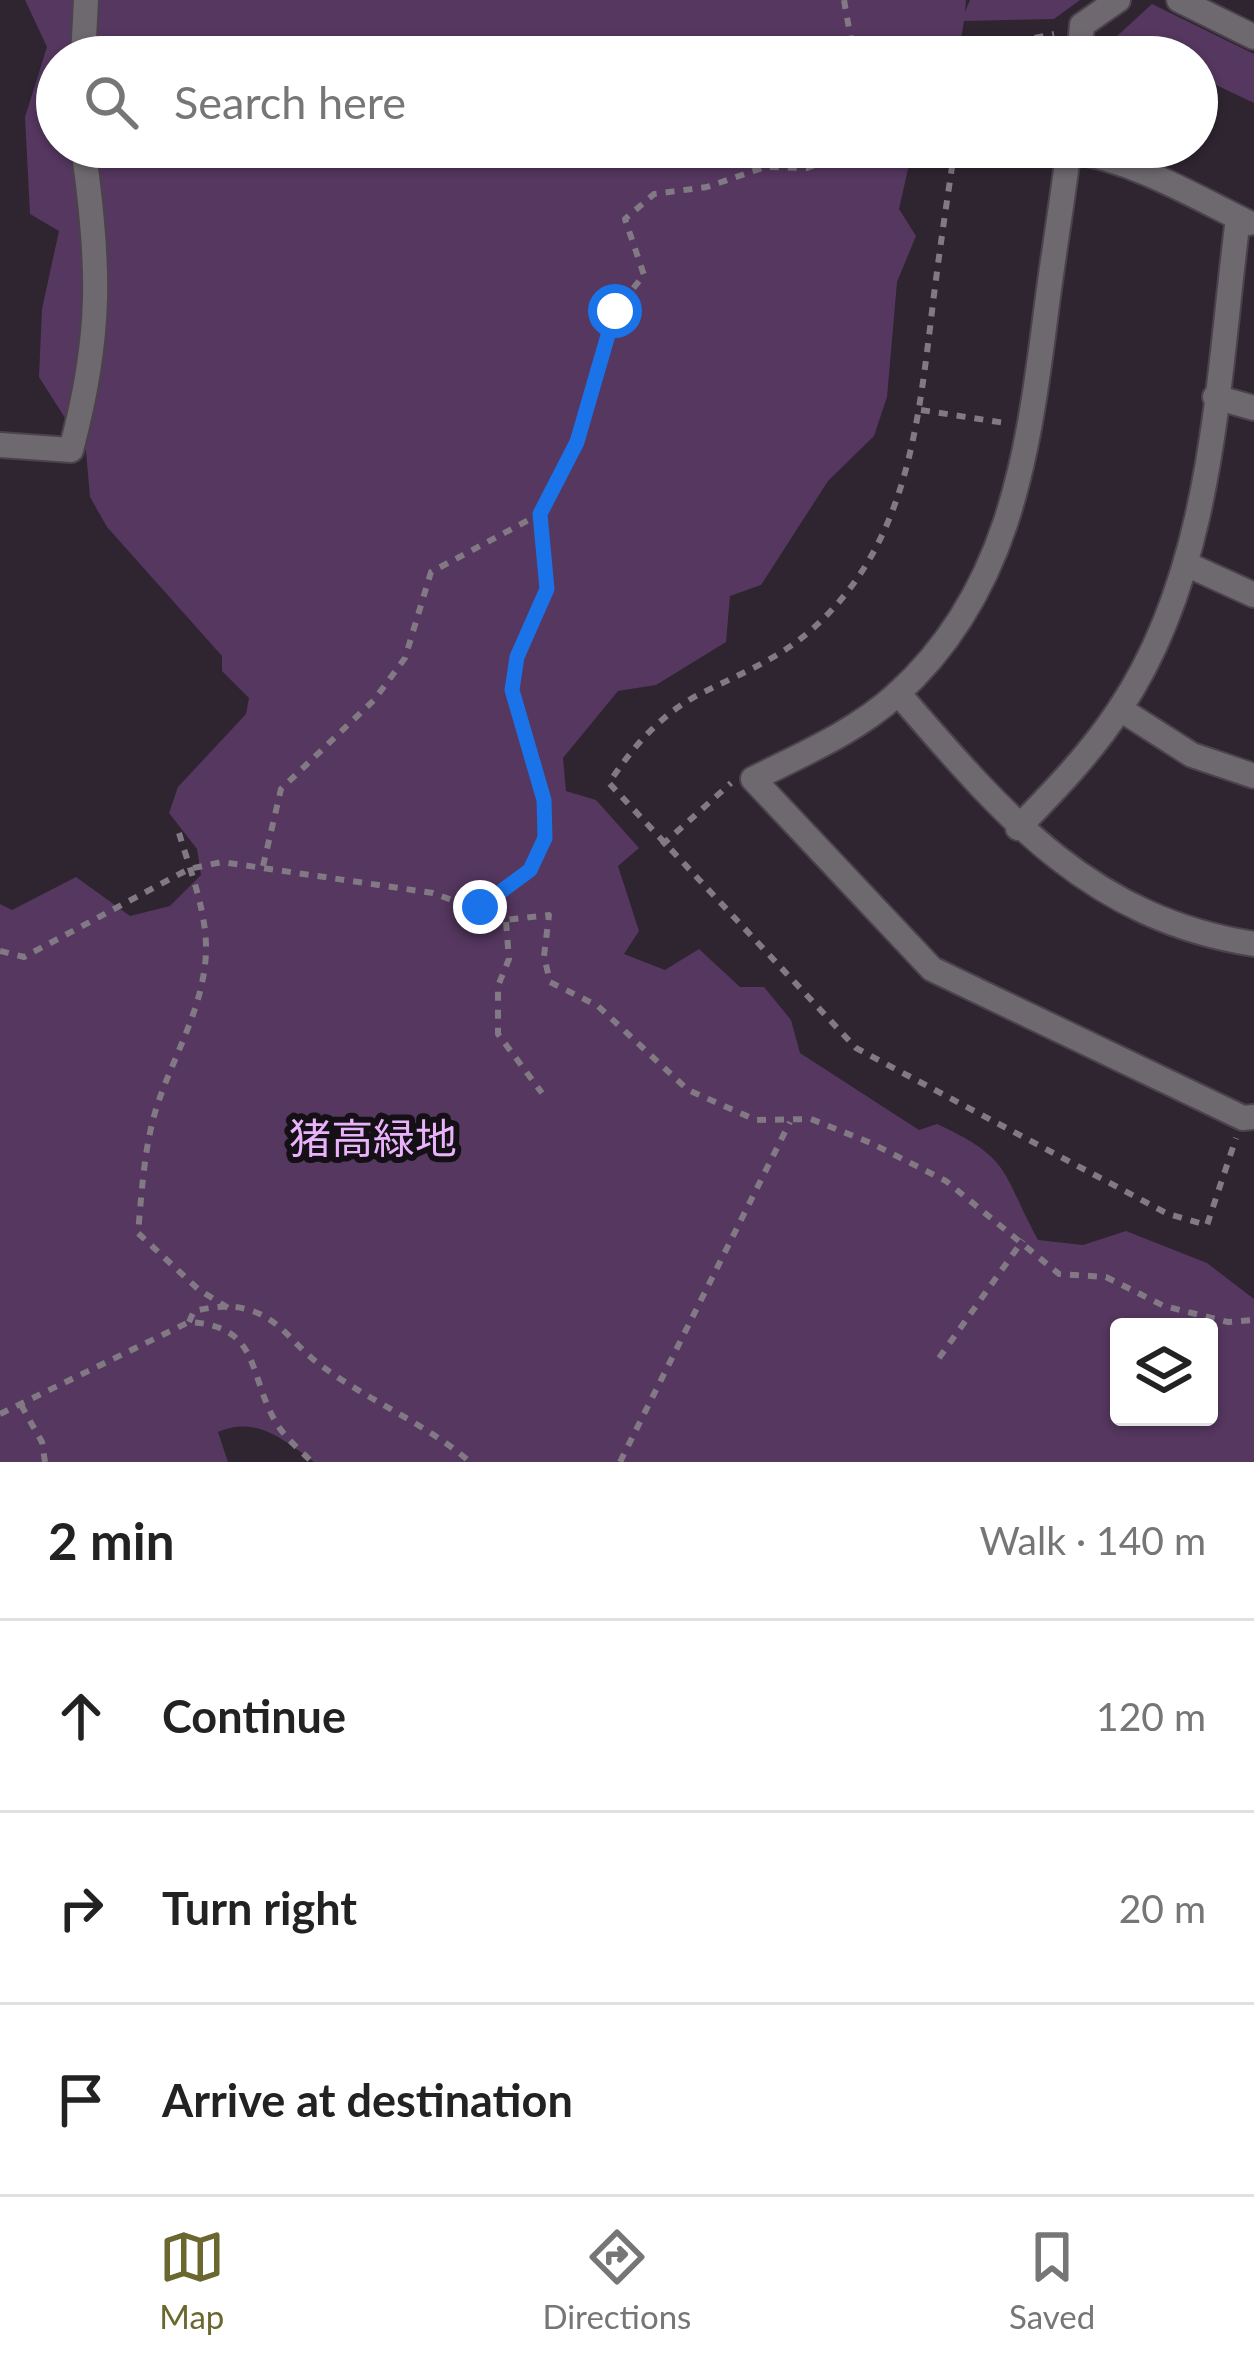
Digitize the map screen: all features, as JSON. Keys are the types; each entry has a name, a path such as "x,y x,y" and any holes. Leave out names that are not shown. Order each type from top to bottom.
{"street":[{"path":"84,36 86,0"},
{"path":"1081,36 1082,25 1118,0"},
{"path":"1179,0 1254,37"},
{"path":"0,446 70,450 96,332 98,249 86,168"},
{"path":"1066,168 1032,427 1016,504 986,580 950,635 898,693 838,736 753,778 932,969 1248,1118"},
{"path":"1018,828 1066,778 1120,709 1158,637 1186,564 1246,222 1139,168"},
{"path":"1215,397 1254,408"},
{"path":"1186,564 1254,596"},
{"path":"898,693 1018,828 1078,878 1177,926 1254,944"},
{"path":"1120,709 1192,755 1254,776"}],"path":[{"path":"844,0 850,36"},
{"path":"1048,36 1082,25"},
{"path":"480,907 530,870 545,838 544,800 512,690 517,657 547,589 540,514 577,442 615,311 644,275 625,219 654,194 707,187 762,168"},
{"path":"952,168 921,410 884,538 839,603 773,658 695,696 664,719 634,745 609,784 856,1048 1168,1214 1207,1226 1248,1118"},
{"path":"921,410 1032,427"},
{"path":"263,866 281,789 374,700 405,658 430,572 540,514"},
{"path":"662,845 731,783 753,778"},
{"path":"179,833 206,951 190,1026 158,1104 143,1171 138,1233 198,1289 228,1307"},
{"path":"0,951 24,957 189,869 222,862 433,893 506,920 549,915 544,956 550,982 598,1006 688,1090 756,1120 812,1119 946,1181 1059,1274 1106,1277 1164,1306 1228,1322 1254,1320"},
{"path":"506,920 508,959 497,986 498,1034 542,1093"},
{"path":"620,1462 791,1121"},
{"path":"939,1358 1023,1240"},
{"path":"189,1322 194,1312 248,1309 281,1326 314,1360 443,1438 470,1462"},
{"path":"0,1414 189,1322 220,1326 245,1346 280,1429 312,1462"},
{"path":"21,1405 42,1442 45,1462"}],"green space":[{"name":"猪高緑地","path":"25,0 966,0 965,12 970,0 1080,0 1054,19 964,21 962,36 42,36"},
{"path":"1152,4 1217,36 1117,36"},
{"path":"1218,36 1254,54 1254,103 1218,86"},
{"name":"猪高緑地","path":"36,82 36,168 908,168 899,209 916,236 897,282 887,397 874,436 828,481 761,585 730,596 726,642 656,685 618,691 563,758 566,791 596,800 639,848 618,866 639,931 624,954 665,970 699,949 740,987 764,987 791,1020 800,1053 919,1130 937,1124 993,1158 1038,1240 1083,1245 1126,1231 1207,1263 1254,1299 1254,1462 314,1462 269,1432 245,1426 218,1432 228,1462 0,1462 0,904 12,910 76,877 130,916 170,906 201,875 197,849 169,813 178,787 246,714 249,698 222,671 222,656 107,527 90,497 86,451 39,377 42,309 59,231 30,214 25,117"}],"route":[{"path":"480,907 530,870 545,838 544,800 512,690 517,657 547,589 540,514 577,442 615,311"}]}
